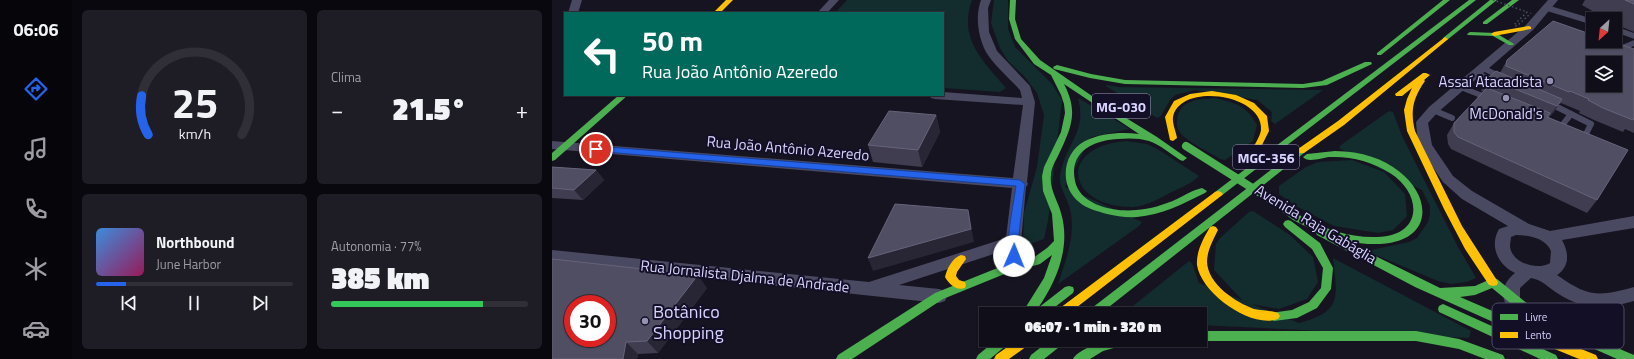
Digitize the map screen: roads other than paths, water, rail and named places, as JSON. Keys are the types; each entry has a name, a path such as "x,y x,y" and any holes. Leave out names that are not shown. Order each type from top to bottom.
{"main road":[{"path":"717,12 730,0"},
{"name":"MG-030","path":"1013,0 1012,19 1018,39 1037,62 1091,88"},
{"path":"1022,0 1019,10 1020,22 1028,36 1038,48"},
{"path":"1338,88 1406,31 1448,0"},
{"name":"MGC-356","path":"1069,307 1473,0"},
{"name":"MGC-356","path":"1101,307 1296,154 1341,123 1494,0"},
{"path":"1516,0 1467,37 1529,28"},
{"path":"1494,34 1511,44"},
{"name":"MG-030","path":"1047,58 1055,70 1102,107 1187,160"},
{"path":"1055,70 1125,82 1303,86 1324,83 1368,64"},
{"path":"1394,97 1434,68"},
{"path":"1033,307 1040,299 1054,273 1058,257 1058,221 1046,176 1049,164 1068,127 1071,114 1065,89 1055,70"},
{"path":"1426,75 1411,95 1406,107 1411,131 1459,230 1482,268 1504,294 1517,303"},
{"name":"MGC-356","path":"1173,138 1168,122 1171,109 1177,102 1185,98 1201,94 1219,94 1230,96 1249,103 1264,119 1266,128 1249,157 1271,141"},
{"path":"552,158 558,146 623,96"},
{"name":"MGC-356","path":"1116,307 1306,157 1350,128"},
{"name":"Avenida Raja Gabáglia","path":"1159,129 1355,253 1427,289 1492,317"},
{"path":"1154,139 1125,135 1112,136 1088,143 1074,156 1071,162 1068,179 1071,188 1081,199 1091,206 1116,213 1144,213 1168,206 1205,189 1170,215"},
{"path":"1306,157 1346,154 1372,161 1386,167 1402,179 1415,195 1418,205 1417,220 1408,232 1398,237 1384,240 1355,240 1307,224"},
{"name":"Avenida Raja Gabáglia","path":"1234,169 1222,180 1248,200"},
{"name":"Avenida Raja Gabáglia","path":"1280,220 1331,250"},
{"path":"1212,230 1204,245 1201,258 1203,272 1210,284 1222,297 1250,313 1266,317 1280,318 1293,316 1306,310 1314,305 1326,292 1329,279 1327,268 1322,256 1305,234"},
{"path":"842,359 939,296 961,286 1016,266 1036,261 1051,251 1059,242"},
{"path":"961,259 950,271 951,278 961,286"},
{"path":"1036,261 1044,264 1054,273"},
{"path":"1427,289 1457,293 1486,288 1493,282"},
{"path":"1048,307 1076,286"},
{"path":"1434,304 1492,333"},
{"path":"1484,329 1492,334"},
{"path":"1207,336 1416,336 1459,344 1499,359"},
{"path":"982,359 996,347"},
{"path":"1000,359 1016,347"},
{"path":"1035,359 1050,347"},
{"path":"1079,359 1100,347"},
{"path":"1513,349 1528,359"},
{"path":"1529,349 1552,359"},
{"path":"1568,349 1592,359"},
{"path":"1600,349 1620,355"},
{"path":"1607,349 1630,359"}],"street":[{"path":"572,12 577,0"},
{"path":"823,12 834,0"},
{"path":"986,0 983,8 984,32 992,52 1026,89 1029,102 1013,242 1016,266"},
{"path":"1525,229 1486,204 1467,195 1448,179 1425,145 1422,122 1433,110 1529,28 1550,4"},
{"path":"944,96 1029,102"},
{"name":"Rua João Antônio Azeredo","path":"558,146 1020,184"},
{"path":"1486,204 1504,233 1501,246 1505,258 1510,263 1541,272 1576,296 1587,300 1600,301 1634,294"},
{"path":"1548,237 1634,222"},
{"path":"1504,233 1516,229 1533,230 1548,237 1555,244 1560,255 1559,264 1512,285 1512,300"},
{"path":"869,288 1013,242"},
{"name":"Rua Jornalista Djalma de Andrade","path":"552,256 939,296"},
{"path":"1493,282 1505,258"}],"lane":[{"path":"1550,4 1586,19"},
{"path":"1622,32 1634,36"},
{"path":"1622,48 1634,43"},
{"path":"1477,72 1497,74"},
{"path":"1477,72 1503,86"},
{"path":"1460,87 1496,101"},
{"path":"1540,101 1553,108 1562,109 1591,124 1584,137 1574,134"},
{"path":"1433,110 1452,118"},
{"path":"1560,128 1571,114"},
{"path":"1553,125 1567,131"}],"place":[{"name":"Assaí Atacadista","path":"1550,81"},
{"name":"McDonald's","path":"1506,98"},
{"name":"Botânico Shopping","path":"645,321"}]}
